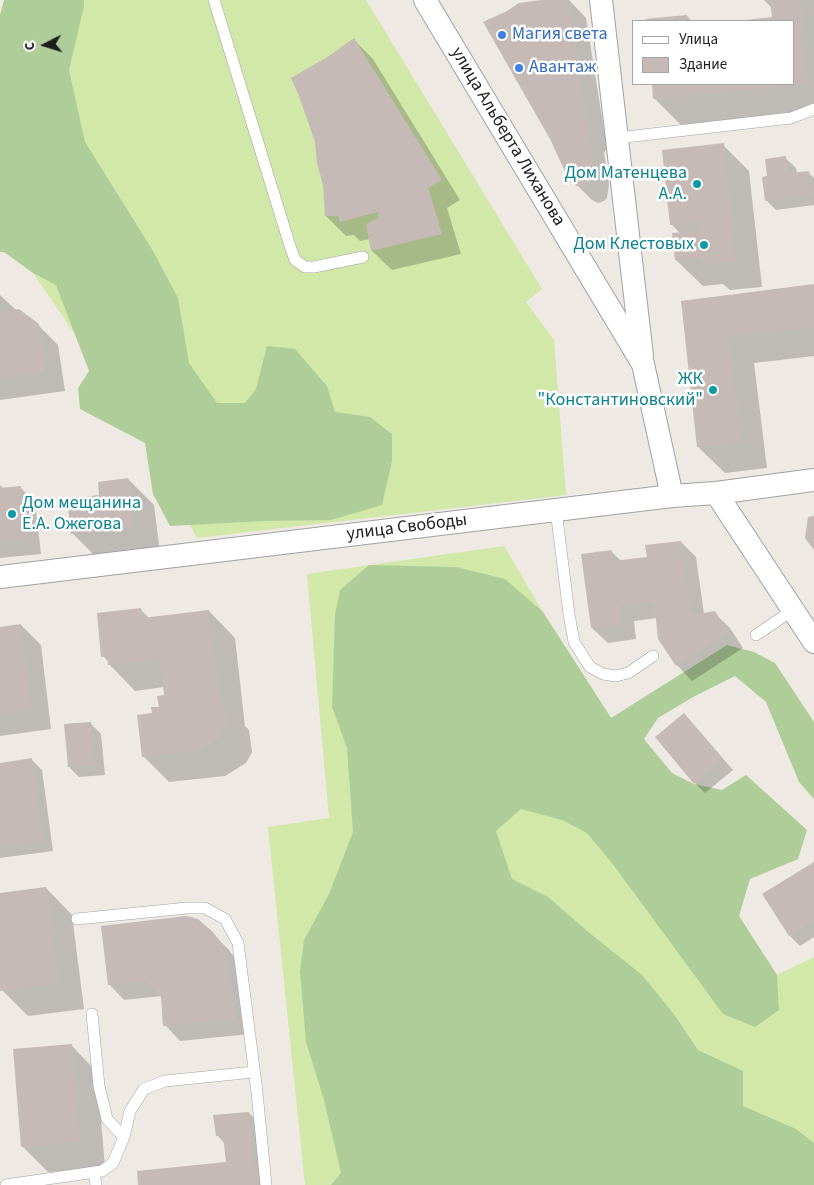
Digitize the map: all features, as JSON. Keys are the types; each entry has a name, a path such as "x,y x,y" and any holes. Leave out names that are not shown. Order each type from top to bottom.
{"street":[{"name":"улица Альберта Лиханова","path":"425,0 643,364 672,496"},
{"path":"601,0 643,364"},
{"name":"улица Свободы","path":"0,577 814,480"},
{"path":"716,493 814,642"}],"lane":[{"path":"214,0 295,260 305,267 314,267 363,257"},
{"path":"617,138 791,118 814,109"},
{"path":"556,510 574,642 590,667 603,674 616,676 628,673 653,656"},
{"path":"756,635 793,610"},
{"path":"77,920 187,908 205,908 225,919 238,943 266,1185"},
{"path":"92,1014 100,1086 107,1119 124,1137"},
{"path":"6,1185 102,1171 113,1163 124,1137 130,1111 144,1089 165,1081 254,1072"},
{"path":"94,1172 96,1185"}],"green space":[{"path":"4,0 366,0 542,289 526,302 554,340 566,495 197,538 129,413 7,235 0,195 0,24"},
{"path":"4,0 84,0 69,70 85,142 153,251 178,298 189,363 217,403 245,403 256,389 267,346 295,349 327,386 335,412 370,417 392,434 392,461 382,505 331,520 170,526 153,494 145,443 80,409 78,388 89,371 56,285 33,273 4,252 0,252 0,15"},
{"path":"504,546 543,612 777,975 814,957 814,1185 305,1185 268,827 329,818 307,574"},
{"path":"369,565 456,567 505,579 543,612 611,718 727,645 754,652 775,663 814,722 814,799 799,782 766,702 735,676 693,697 658,718 644,739 672,773 694,784 722,790 746,775 807,830 798,859 750,879 739,916 777,975 779,1010 755,1027 723,1014 612,863 587,833 562,820 521,809 496,831 512,879 548,897 642,975 673,1013 698,1050 743,1071 743,1106 796,1129 814,1143 814,1185 331,1185 341,1173 324,1100 306,1042 300,971 304,940 329,894 353,832 347,748 332,707 335,615 340,590"}],"building":[{"path":"541,0 568,0 594,167 592,183 582,188 575,185 568,178 550,139 483,22 519,3"},
{"path":"770,0 800,0 808,84 653,99 652,85 794,85 794,20 746,20 772,17"},
{"path":"687,15 688,20 646,20"},
{"path":"354,38 442,180 428,188 442,234 371,251 366,224 378,218 378,212 340,222 338,216 325,216 323,185 317,163 315,142 291,78 329,56"},
{"name":"Дом Матенцева А.А.","path":"724,143 736,261 702,265 702,257 675,260 672,233 698,231 697,222 670,225 662,150"},
{"path":"786,156 788,173 809,171 812,194 765,201 762,177 767,176 765,159"},
{"name":"ЖК \"Константиновский\"","path":"814,284 814,327 728,337 742,442 697,447 681,301"},
{"path":"19,309 39,324 46,372 0,378 0,312"},
{"path":"128,478 134,527 71,534 67,499 99,495 98,482"},
{"name":"Дом мещанина Е.А. Ожегова","path":"21,486 26,539 0,542 0,488"},
{"path":"814,516 814,550 805,538 808,517"},
{"path":"681,541 691,615 715,611 728,632 676,666 658,639 654,601 620,606 622,624 591,628 581,554 612,550 613,561 647,557 645,545"},
{"path":"141,608 142,618 209,610 220,703 224,703 226,725 220,737 199,750 142,757 137,715 152,713 151,707 159,707 157,696 164,695 160,659 108,665 107,656 101,657 97,613"},
{"path":"21,624 32,710 0,714 0,627"},
{"path":"684,713 723,759 694,784 655,737"},
{"path":"91,722 95,765 68,767 64,724"},
{"path":"32,758 43,841 0,846 0,763"},
{"path":"814,862 814,920 789,936 762,894"},
{"path":"46,887 59,983 0,991 0,893"},
{"path":"186,916 198,919 213,932 222,944 229,960 235,1019 163,1026 161,997 146,981 108,985 101,926"},
{"path":"72,1044 80,1142 21,1147 13,1049"},
{"path":"249,1112 257,1185 138,1185 137,1171 226,1162 223,1135 216,1136 213,1115"}],"place":[{"name":"Магия света","path":"502,35"},
{"name":"Авантаж","path":"519,68"},
{"name":"Дом Матенцева А.А.","path":"697,184"},
{"name":"Дом Клестовых","path":"704,245"},
{"name":"ЖК \"Константиновский\"","path":"713,390"},
{"name":"Дом мещанина Е.А. Ожегова","path":"12,514"}]}
